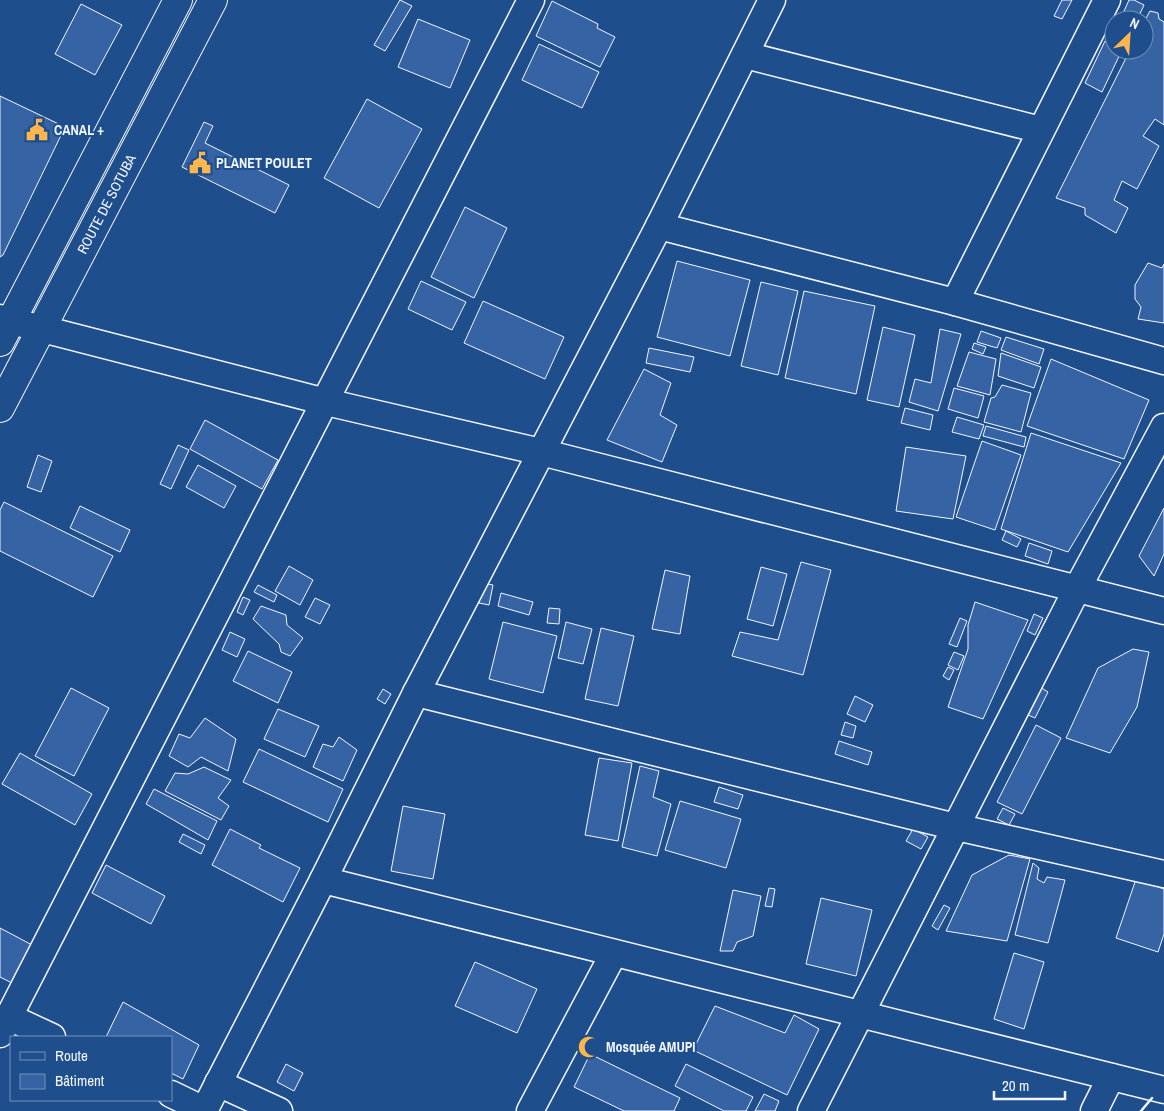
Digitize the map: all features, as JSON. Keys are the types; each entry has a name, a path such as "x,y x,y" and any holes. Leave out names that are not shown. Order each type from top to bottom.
{"main road":[{"path":"4,327 178,0"},
{"name":"ROUTE DE SOTUBA","path":"0,408 213,0"}],"street":[{"path":"48,1036 4,1025 326,402 531,0"},
{"path":"172,1094 204,1110 323,880 416,693 659,226 772,0"},
{"path":"954,302 1107,0"},
{"path":"745,55 1041,130"},
{"path":"659,226 954,302 1164,361"},
{"path":"4,327 41,328 326,402 541,452 1164,611"},
{"path":"812,1111 1077,590 1164,427"},
{"path":"416,693 956,827 1164,874"},
{"path":"323,880 862,1013 1164,1090"},
{"path":"530,1111 614,953"},
{"path":"1094,1111 1111,1077"},
{"path":"218,1083 279,1111"}],"building":[{"path":"400,0 412,6 385,51 374,45"},
{"path":"1062,0 1072,0 1062,19 1054,16"},
{"path":"1129,0 1134,0 1144,5 1142,10 1124,10"},
{"path":"552,1 598,24 597,28 615,37 600,67 536,36"},
{"path":"81,4 122,25 95,75 55,54"},
{"path":"1154,12 1158,13 1159,19 1164,22 1164,125 1155,119 1143,136 1159,146 1137,189 1122,181 1114,200 1128,208 1116,233 1085,215 1085,208 1056,198 1125,60 1154,60"},
{"path":"418,19 470,40 450,88 398,67"},
{"path":"1104,43 1104,60 1117,60 1102,92 1085,83"},
{"path":"539,44 599,72 582,108 522,80"},
{"path":"0,96 65,127 3,255 0,257"},
{"path":"367,99 422,129 379,208 324,178"},
{"path":"204,122 213,126 205,143 289,185 275,213 182,167"},
{"path":"465,207 507,228 474,298 431,277"},
{"path":"677,261 750,280 730,356 657,337"},
{"path":"1148,263 1162,268 1164,264 1164,323 1138,319 1141,307 1135,299 1135,285"},
{"path":"421,281 466,302 452,330 408,309"},
{"path":"761,282 798,291 778,375 741,366"},
{"path":"804,291 875,306 856,394 785,378"},
{"path":"483,301 564,337 545,379 464,343"},
{"path":"883,327 915,335 899,407 867,400"},
{"path":"940,329 961,334 938,411 909,402 915,379 931,383"},
{"path":"981,331 1001,338 997,348 977,342"},
{"path":"1006,337 1044,349 1039,364 1001,350"},
{"path":"974,343 986,347 983,354 972,349"},
{"path":"649,348 694,357 690,372 646,363"},
{"path":"969,352 996,359 990,395 957,386"},
{"path":"1001,353 1041,367 1034,388 998,376"},
{"path":"1051,359 1149,400 1124,459 1027,426"},
{"path":"644,369 671,383 660,415 677,425 662,462 607,440"},
{"path":"1002,385 1031,393 1021,432 984,422 991,398 995,397"},
{"path":"954,388 984,396 978,418 948,409"},
{"path":"905,408 933,415 930,430 901,423"},
{"path":"957,417 984,425 979,439 952,432"},
{"path":"205,420 278,460 262,489 190,449"},
{"path":"986,426 1026,437 1024,447 983,436"},
{"path":"1031,433 1121,463 1068,552 1001,529"},
{"path":"982,441 1021,455 995,530 956,517"},
{"path":"178,445 189,450 171,489 160,484"},
{"path":"906,447 966,456 953,519 896,511"},
{"path":"38,455 52,461 41,492 27,487"},
{"path":"198,465 236,486 224,508 186,487"},
{"path":"4,502 113,556 93,597 0,551 0,510"},
{"path":"80,506 130,530 120,552 70,528"},
{"path":"1164,508 1164,554 1154,576 1139,556"},
{"path":"1006,531 1021,539 1017,547 1002,540"},
{"path":"1029,543 1052,551 1048,564 1025,556"},
{"path":"801,562 831,570 803,675 732,656 740,632 778,640"},
{"path":"289,566 313,580 300,605 275,591"},
{"path":"761,567 787,574 773,626 747,619"},
{"path":"665,570 690,576 680,634 652,629"},
{"path":"483,583 493,585 489,605 479,603"},
{"path":"258,585 277,595 274,602 254,592"},
{"path":"501,593 533,602 529,615 498,606"},
{"path":"243,597 250,600 243,615 237,612"},
{"path":"315,598 330,605 320,624 305,617"},
{"path":"975,602 1028,620 983,719 948,707 968,649 968,625"},
{"path":"261,606 286,615 287,625 303,638 290,656 281,652 279,644 253,619"},
{"path":"549,608 560,609 559,624 547,623"},
{"path":"1034,614 1043,618 1035,635 1027,631"},
{"path":"960,618 967,621 957,647 949,644"},
{"path":"503,622 557,636 543,693 489,679"},
{"path":"566,622 592,629 583,664 558,658"},
{"path":"601,628 634,636 618,706 585,699"},
{"path":"230,632 245,639 237,657 222,650"},
{"path":"1133,649 1149,652 1137,707 1110,753 1066,738 1098,668"},
{"path":"248,651 292,672 278,703 233,681"},
{"path":"954,652 964,656 958,670 948,665"},
{"path":"948,667 954,670 949,680 943,676"},
{"path":"1040,687 1048,692 1035,718 1026,714"},
{"path":"71,688 109,708 74,776 35,756"},
{"path":"383,689 391,694 385,704 377,699"},
{"path":"855,696 873,705 865,722 847,714"},
{"path":"278,709 319,726 305,757 264,739"},
{"path":"205,718 236,739 228,771 201,757 188,767 169,756 179,734 190,738"},
{"path":"845,722 856,726 853,738 841,735"},
{"path":"1036,725 1061,738 1022,814 997,802"},
{"path":"339,737 357,750 343,781 313,767 323,744 333,747"},
{"path":"839,741 872,752 868,765 835,754"},
{"path":"259,749 343,789 328,822 243,782"},
{"path":"20,753 92,794 75,825 2,784"},
{"path":"599,758 632,763 618,841 585,835"},
{"path":"640,766 659,771 653,797 671,804 657,856 622,847"},
{"path":"204,767 231,780 218,798 229,806 221,820 165,791 175,773 188,774"},
{"path":"719,787 743,795 738,809 714,802"},
{"path":"154,789 217,821 208,840 146,804"},
{"path":"680,801 741,819 726,868 665,850"},
{"path":"403,806 445,814 433,879 391,871"},
{"path":"1003,808 1015,814 1009,825 997,819"},
{"path":"230,829 261,845 259,848 300,868 283,902 212,865"},
{"path":"913,829 928,837 921,849 906,841"},
{"path":"183,834 205,845 201,854 179,842"},
{"path":"1009,855 1030,859 1007,941 946,931 972,875"},
{"path":"1033,863 1039,868 1037,879 1044,883 1047,877 1065,880 1048,943 1015,935"},
{"path":"106,865 165,896 151,924 92,893"},
{"path":"1136,879 1164,889 1164,934 1158,952 1116,938"},
{"path":"769,888 775,889 772,907 765,906"},
{"path":"733,890 761,896 753,936 737,942 733,951 720,951"},
{"path":"821,898 872,910 856,976 806,964"},
{"path":"944,905 950,908 938,930 932,926"},
{"path":"0,928 34,946 14,984 0,977"},
{"path":"1014,953 1044,962 1024,1029 994,1019"},
{"path":"475,962 537,989 517,1033 455,1006"},
{"path":"123,1002 199,1045 183,1079 172,1074 172,1036 106,1036"},
{"path":"715,1006 785,1033 794,1015 819,1029 787,1095 693,1050"},
{"path":"590,1054 680,1098 674,1111 624,1111 574,1087"},
{"path":"286,1064 303,1073 294,1091 277,1082"},
{"path":"686,1064 753,1097 746,1111 724,1111 675,1086"},
{"path":"764,1094 779,1101 775,1111 755,1111"}],"wall":[{"path":"1141,1111 1152,1098"}],"place":[{"name":"CANAL +","path":"37,130"},
{"name":"PLANET POULET","path":"200,163"},
{"name":"Mosquée AMUPI","path":"589,1047"}]}
